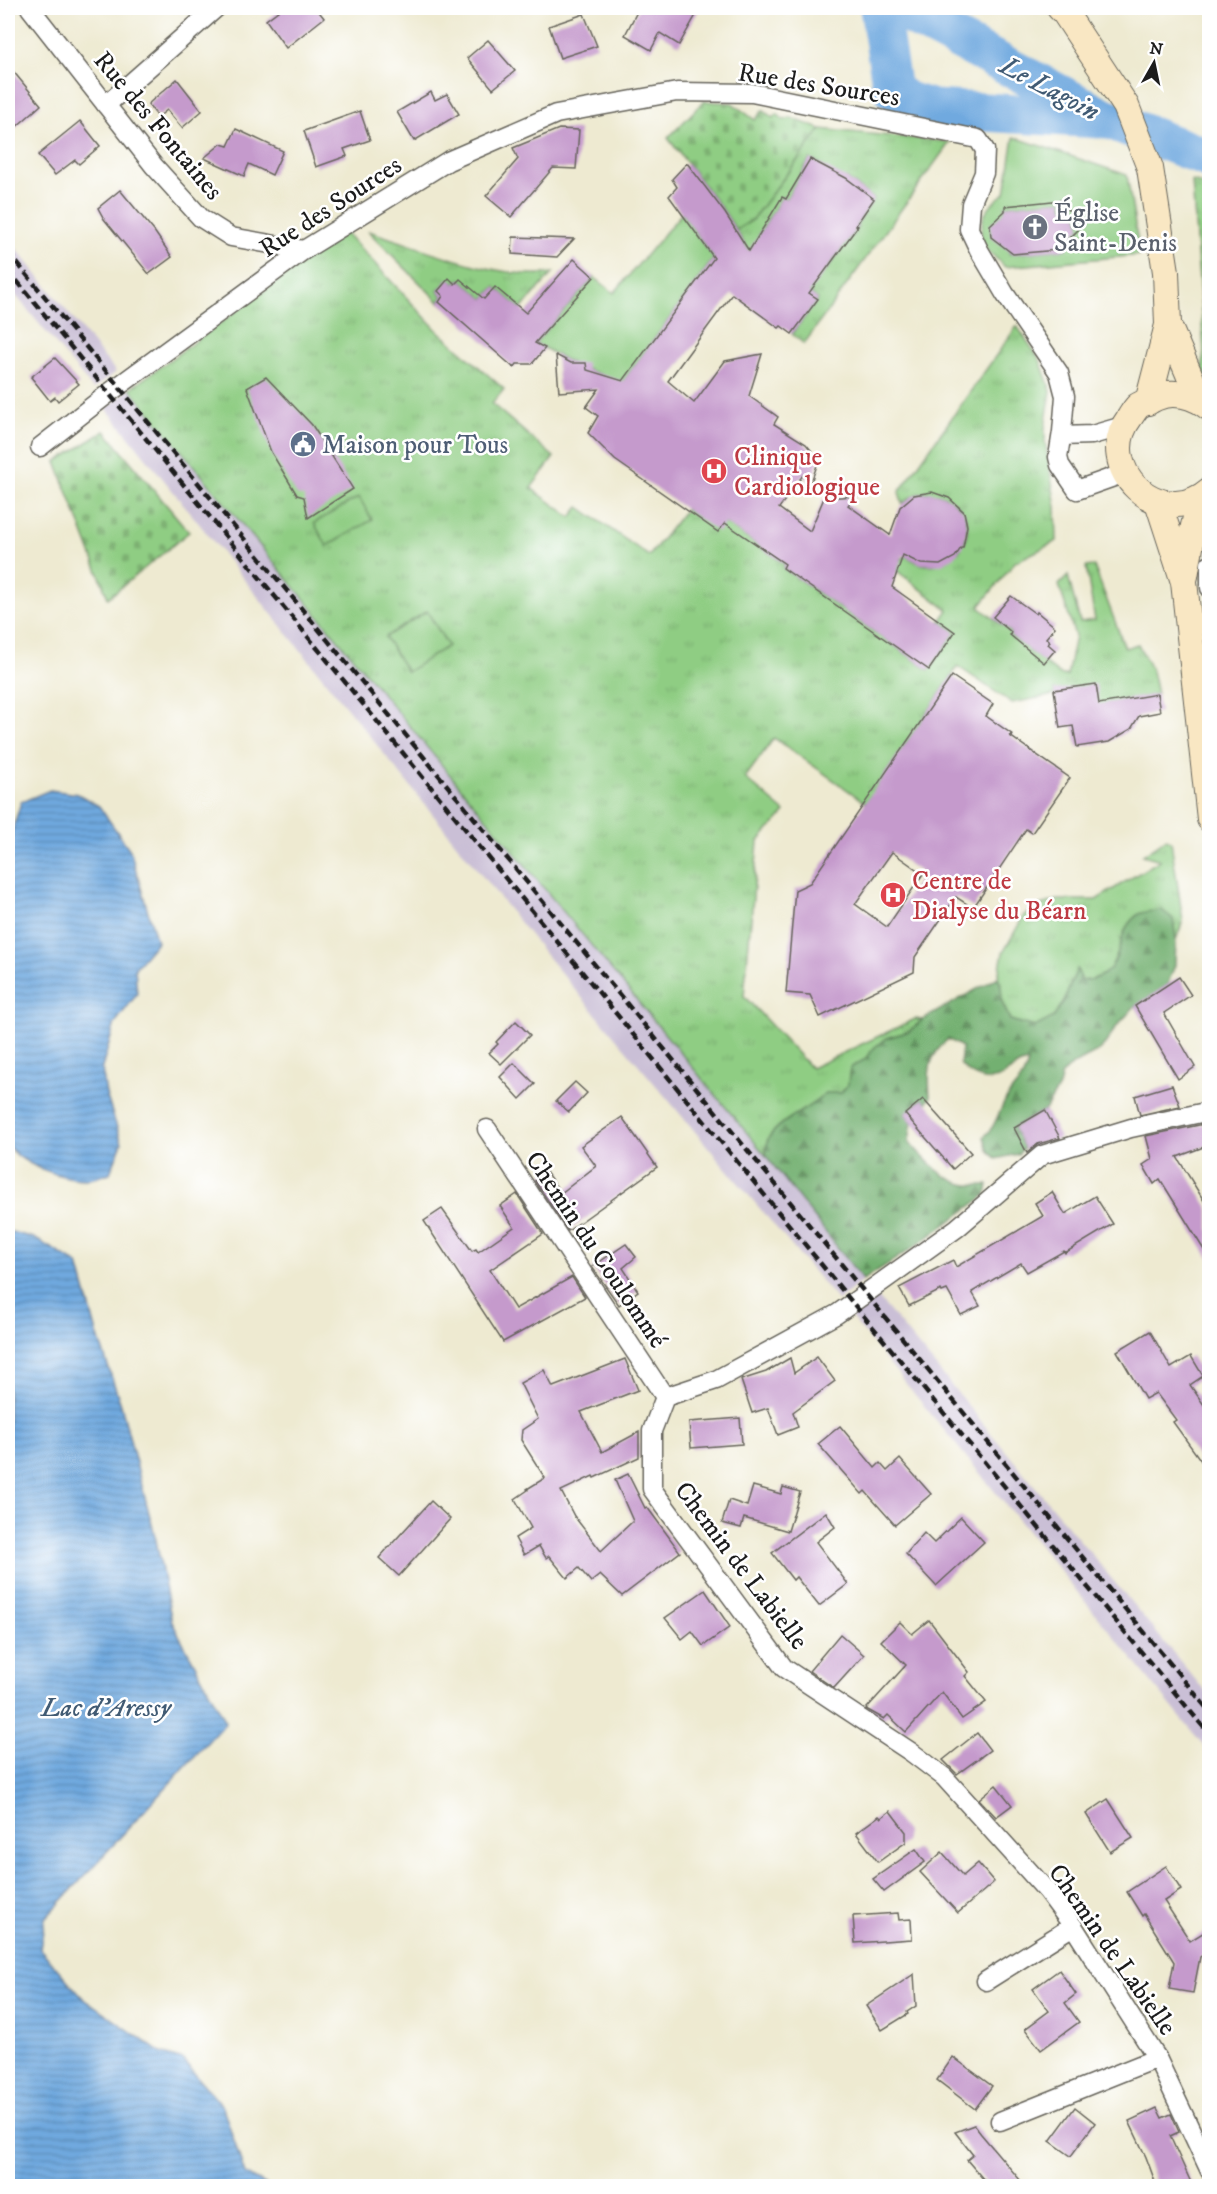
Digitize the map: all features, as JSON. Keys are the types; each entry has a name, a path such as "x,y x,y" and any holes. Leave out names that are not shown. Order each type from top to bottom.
{"main road":[{"path":"1065,9 1126,106 1150,168 1166,272 1168,325 1148,402"},
{"path":"1168,325 1205,404"},
{"path":"1205,404 1177,394 1161,395 1138,406 1123,426 1118,447 1125,473 1137,490 1158,502 1176,504 1205,493"},
{"path":"1184,582 1192,530 1205,493"},
{"path":"1158,502 1184,582 1209,819"}],"street":[{"name":"Rue des Fontaines","path":"30,8 154,166 201,218 231,237 304,250"},
{"path":"106,105 216,8"},
{"name":"Rue des Sources","path":"40,447 109,393 304,250 448,160 556,114 677,92 752,93 978,139 985,150 984,173 971,204 969,229 1005,294 1059,373 1065,396 1058,457 1060,465 1077,490 1125,473"},
{"path":"1062,436 1092,435 1123,426"},
{"path":"1209,564 1209,588"},
{"path":"665,1397 716,1380 837,1314 957,1228 1042,1155 1131,1128 1209,1111"},
{"name":"Chemin du Coulommé","path":"487,1129 665,1397"},
{"name":"Chemin de Labielle","path":"665,1397 652,1431 652,1489 784,1668 911,1752 944,1777 1047,1891 1073,1926 1157,2058 1209,2171"},
{"path":"986,1981 1073,1926"},
{"name":"Chemin de Labielle","path":"1000,2121 1157,2058"}],"shaded area":[{"path":"8,238 116,372 93,389 8,286"},
{"path":"130,389 766,1156 863,1280 838,1301 545,954 106,408"},
{"path":"877,1296 1209,1696 1209,1752 851,1317"}],"green space":[{"path":"704,101 732,103 755,120 763,110 773,118 777,114 784,120 791,118 821,129 751,221 736,230 668,138"},
{"path":"821,129 950,142 804,344 792,334 818,299 806,291 828,268 858,227 856,225 874,199 846,178 755,262 736,230 751,221","holes":["810,159 826,168 759,235 782,197 786,199"]},
{"path":"1014,137 1127,175 1140,255 1005,267 981,244 981,235 985,214 992,203 1005,193","holes":["1062,200 1064,210 1073,213 1073,216 1078,216 1080,229 1074,230 1072,236 1067,237 1067,249 1010,254 1005,206"]},
{"path":"1192,181 1209,186 1209,381 1203,367 1204,351"},
{"path":"682,213 714,258 622,383 571,363 535,343 594,277 614,293"},
{"path":"368,231 484,267 531,274 553,273 521,309 495,287 484,299 460,279 455,284 449,279 438,291 443,296 439,302"},
{"path":"345,232 437,330 504,389 492,404 554,457 531,488 571,517 579,507 649,556 686,509 725,523 785,564 783,568 929,670 955,632 940,621 948,610 897,571 897,563 906,556 916,562 931,565 947,560 960,550 967,534 967,525 961,509 939,494 921,493 902,504 899,492 1017,326 1040,360 1051,391 1045,441 1056,507 1057,541 1015,562 979,607 1059,674 1067,676 1075,636 1059,585 1068,576 1080,622 1095,620 1086,567 1094,566 1125,648 1138,644 1152,671 1157,694 1099,708 1054,690 1055,695 1012,703 957,666 866,803 774,738 745,778 785,812 758,842 744,996 811,1068 915,1019 922,1020 910,1031 887,1038 864,1060 850,1068 848,1084 841,1093 826,1093 775,1130 769,1137 766,1156 130,389"},
{"path":"105,431 189,532 108,598 56,462"},
{"path":"359,497 372,520 327,546 314,523"},
{"path":"427,611 448,646 407,672 385,637"},
{"path":"1166,839 1171,841 1183,921 1176,940 1173,919 1119,951 1109,971 1095,979 1082,981 1077,970 1064,1002 1050,1019 1035,1027 1010,1020 1002,1002 998,977 1003,953 1024,915 1040,905 1058,900 1096,900 1160,860 1143,855"},
{"path":"1162,910 1173,919 1176,940 1175,965 1167,986 1135,1006 1117,1026 1101,1050 1074,1064 1062,1074 1059,1087 1045,1110 1014,1127 1024,1148 1018,1154 996,1159 988,1150 984,1137 993,1125 1007,1097 1024,1075 1028,1062 1001,1077 988,1080 970,1073 960,1064 962,1047 948,1039 936,1052 930,1066 930,1098 926,1103 923,1099 917,1103 920,1108 914,1107 905,1114 912,1122 909,1142 933,1167 947,1177 966,1185 988,1185 986,1195 913,1248 863,1280 766,1156 769,1137 782,1124 826,1093 841,1093 848,1084 850,1068 864,1060 887,1038 910,1031 922,1020 998,977 1002,1002 1010,1020 1035,1027 1054,1017 1064,1001 1077,969 1082,981 1098,977 1108,971 1114,963 1124,932 1130,922 1141,913"}],"water":[{"path":"50,790 78,794 99,806 130,850 157,942 135,968 137,994 115,1023 102,1068 106,1094 122,1143 110,1173 88,1179 67,1177 44,1170 23,1159 8,1145 8,844 21,802"},
{"name":"Lac d'Aressy","path":"8,1231 34,1238 78,1264 97,1333 121,1405 156,1540 172,1622 226,1722 45,1919 40,1949 82,1997 161,2053 183,2060 223,2107 245,2174 268,2186 8,2186"}],"building":[{"path":"282,8 316,8 324,18 286,48 266,20"},
{"path":"639,8 700,8 679,45 660,33 651,50 625,35"},
{"path":"584,14 597,46 560,58 549,26"},
{"path":"488,40 515,71 493,89 467,58"},
{"path":"8,65 41,105 15,128 8,119"},
{"path":"177,79 202,111 182,128 167,110 158,117 148,104"},
{"path":"431,92 435,100 447,94 459,114 414,141 397,112"},
{"path":"360,111 370,140 344,149 347,156 316,167 304,131"},
{"path":"80,121 100,146 79,164 75,160 55,175 38,155"},
{"path":"236,129 283,151 272,175 249,164 244,176 204,158 221,144 228,146"},
{"path":"559,129 579,130 576,169 553,168 511,217 486,196 518,159 513,148"},
{"path":"810,159 846,178 874,199 856,225 858,226 809,293 818,299 792,334 781,326 779,328 732,294 668,381 694,403 725,361 762,354 749,396 778,417 774,424 806,444 819,460 811,482 803,475 779,508 810,531 824,498 856,496 848,505 890,535 900,507 914,495 932,492 949,498 964,512 967,526 963,548 955,557 940,565 921,564 903,555 892,587 955,632 929,670 783,568 785,564 725,523 718,532 615,460 588,433 598,416 586,407 599,389 559,392 556,355 571,363 586,363 587,370 623,381 714,258 669,196 677,187 672,179 687,163 725,213 749,251 782,197 786,199"},
{"path":"120,190 172,257 149,274 104,219 98,208"},
{"name":"Église Saint-Denis","path":"1062,200 1063,207 1078,216 1080,228 1067,241 1068,249 1013,254 991,237 990,225 1005,211 1005,206"},
{"path":"513,237 574,239 557,257 512,254"},
{"path":"574,259 594,277 535,343 545,348 532,364 517,364 514,368 439,302 443,296 438,291 449,278 455,284 460,279 484,299 495,287 526,313"},
{"path":"55,358 79,384 58,401 55,397 50,401 31,377"},
{"path":"266,377 312,425 353,489 308,518 304,497 297,495 271,452 247,388"},
{"path":"1011,596 1036,614 1037,612 1055,627 1046,638 1050,642 1048,644 1055,650 1044,663 1010,635 1011,632 993,617"},
{"path":"952,676 993,704 986,716 1013,735 1010,736 1070,778 1032,833 1026,829 973,908 956,897 915,957 914,972 820,1017 810,995 786,993 795,890 810,883","holes":["892,852 923,874 887,927 855,904"]},
{"path":"1096,684 1099,704 1157,694 1160,712 1139,716 1131,729 1109,742 1077,747 1073,726 1060,728 1054,690"},
{"path":"1179,977 1191,995 1164,1013 1195,1067 1178,1079 1135,1006"},
{"path":"516,1021 530,1035 501,1064 489,1053"},
{"path":"514,1063 535,1084 520,1099 500,1077"},
{"path":"575,1082 587,1093 569,1112 556,1101"},
{"path":"1172,1085 1180,1106 1140,1115 1135,1096"},
{"path":"923,1099 971,1153 953,1169 905,1114"},
{"path":"1045,1110 1060,1138 1038,1144 1027,1153 1014,1128"},
{"path":"622,1117 657,1167 568,1231 535,1181 546,1172 561,1193 596,1166 581,1146"},
{"path":"1209,1123 1209,1145 1177,1157 1209,1209 1209,1258 1160,1179 1154,1184 1143,1165 1152,1159 1146,1136"},
{"path":"1052,1192 1065,1214 1095,1196 1113,1224 1065,1253 1064,1251 1027,1272 1021,1263 972,1292 980,1306 961,1315 947,1290 942,1292 941,1290 909,1306 899,1288 953,1260 956,1267 1043,1216 1035,1203"},
{"path":"517,1194 543,1234 490,1270 515,1309 572,1277 585,1297 503,1342 424,1221 442,1209 472,1251 476,1249 478,1252 514,1227 500,1206"},
{"path":"626,1244 636,1257 623,1268 638,1291 619,1305 592,1267"},
{"path":"1150,1331 1171,1368 1191,1356 1203,1376 1190,1385 1209,1412 1209,1472 1173,1422 1176,1420 1156,1393 1145,1399 1117,1351"},
{"path":"817,1357 835,1381 793,1412 798,1427 778,1435 768,1408 752,1413 741,1380 766,1372 790,1358 794,1373"},
{"path":"625,1359 638,1390 581,1412 602,1452 639,1432 639,1457 561,1491 574,1516 601,1551 633,1521 615,1480 628,1474 645,1508 647,1507 680,1552 622,1596 600,1575 591,1582 579,1568 567,1578 549,1556 546,1558 539,1546 524,1555 515,1538 531,1528 515,1499 545,1478 521,1440 522,1430 538,1419 520,1383 544,1370 553,1387"},
{"path":"740,1418 742,1444 691,1448 689,1422"},
{"path":"840,1426 875,1468 880,1463 887,1471 900,1459 931,1494 895,1525 865,1491 862,1494 818,1444"},
{"path":"753,1486 781,1494 783,1487 800,1492 788,1531 744,1518 741,1528 722,1523 729,1500 747,1506"},
{"path":"431,1501 450,1519 399,1576 379,1558"},
{"path":"826,1512 835,1527 816,1542 848,1584 819,1606 796,1577 793,1580 772,1553"},
{"path":"961,1517 984,1542 936,1586 906,1554 924,1533 934,1543"},
{"path":"705,1590 730,1627 703,1646 692,1631 682,1639 665,1618"},
{"path":"929,1620 969,1672 965,1676 986,1702 962,1719 942,1692 906,1732 888,1715 884,1719 866,1709 906,1665 881,1641 900,1622 912,1634"},
{"path":"840,1634 864,1655 834,1688 809,1671"},
{"path":"977,1733 990,1750 957,1774 943,1760"},
{"path":"996,1785 1012,1805 996,1817 979,1799"},
{"path":"1108,1799 1133,1838 1110,1852 1086,1814"},
{"path":"890,1811 906,1832 906,1842 878,1862 856,1833"},
{"path":"916,1849 925,1862 884,1892 873,1879"},
{"path":"942,1852 963,1876 978,1863 994,1882 958,1913 920,1872"},
{"path":"1166,1866 1181,1890 1164,1901 1190,1941 1209,1929 1209,1951 1200,1957 1193,1993 1169,1989 1174,1962 1144,1914 1142,1916 1127,1892"},
{"path":"898,1913 899,1920 911,1919 912,1939 855,1943 853,1916"},
{"path":"1059,1970 1076,1994 1065,2003 1079,2022 1041,2050 1025,2029 1049,2011 1033,1989"},
{"path":"914,1974 916,2006 907,2012 908,2014 882,2030 866,2006"},
{"path":"953,2057 992,2086 975,2109 937,2080"},
{"path":"1075,2107 1095,2123 1071,2156 1050,2141"},
{"path":"1157,2108 1162,2118 1171,2114 1179,2132 1170,2136 1193,2187 1157,2187 1129,2121"},
{"path":"974,2125 1026,2187 990,2187 967,2160 973,2155 955,2132"}],"waterway":[{"path":"879,8 892,90 907,101 933,109 1099,119"},
{"name":"Le Lagoin","path":"896,8 1110,120 1210,159"}],"railway":[{"path":"8,252 1210,1712"},
{"path":"8,270 852,1302 1210,1735"}],"place":[{"name":"Église Saint-Denis","path":"1035,227"},
{"name":"Maison pour Tous","path":"303,444"},
{"name":"Clinique Cardiologique","path":"714,471"},
{"name":"Centre de Dialyse du Béarn","path":"893,895"}]}
